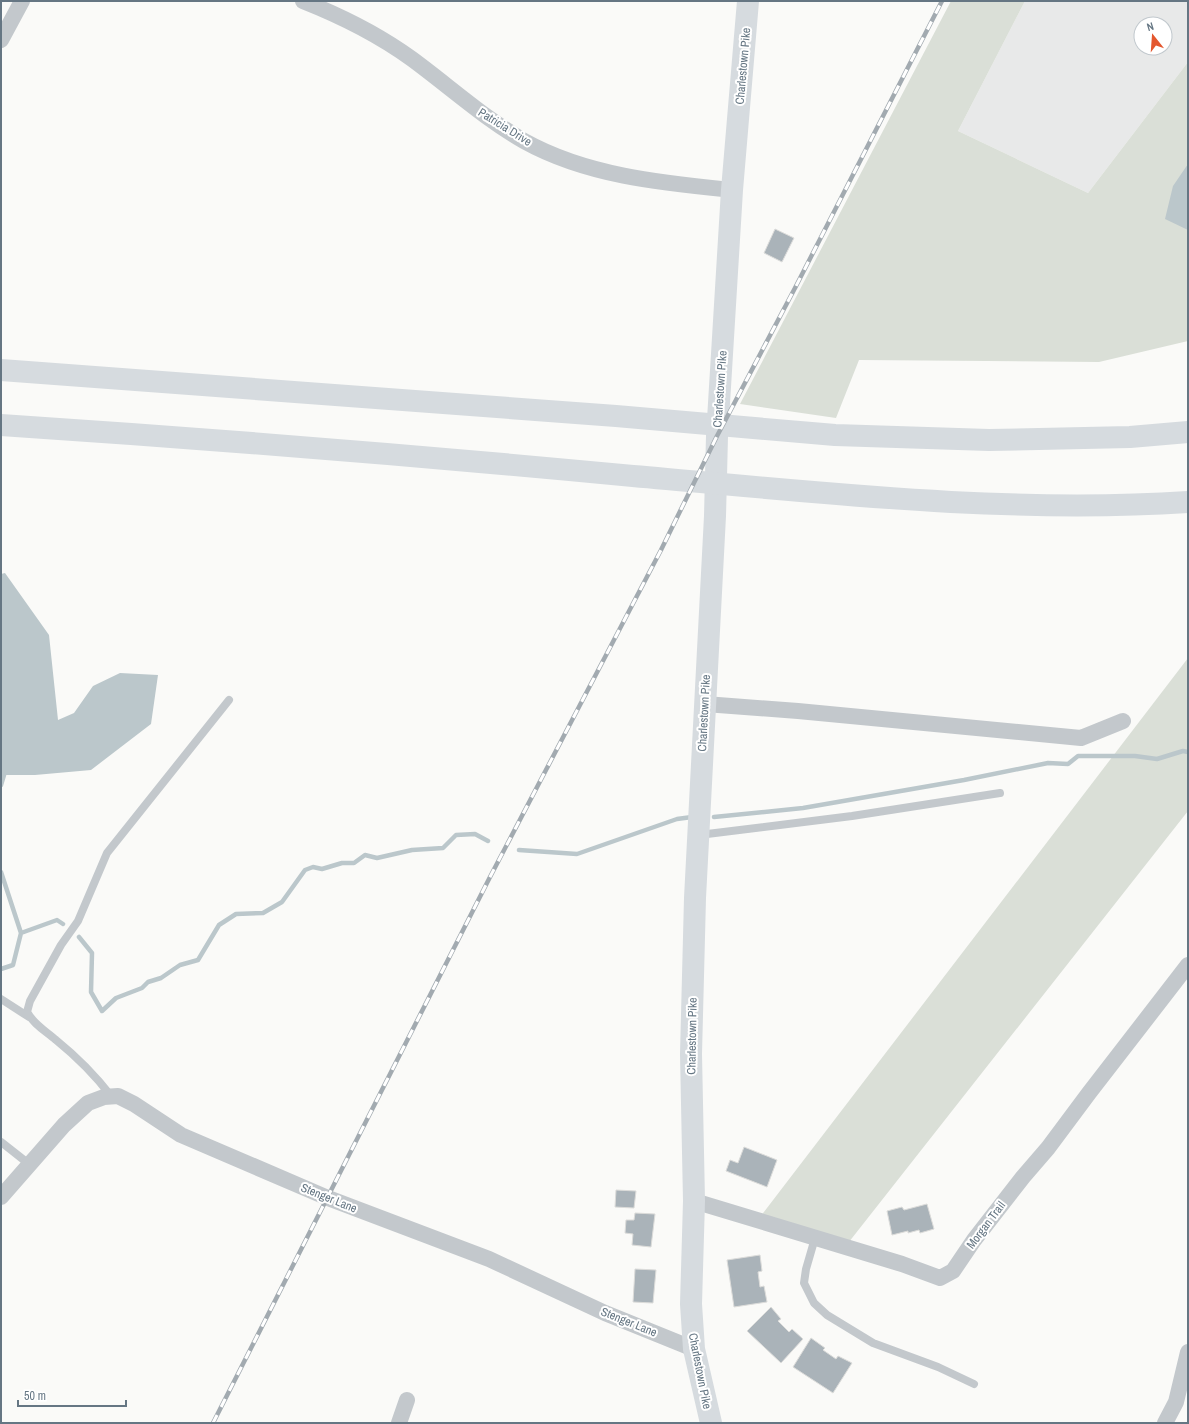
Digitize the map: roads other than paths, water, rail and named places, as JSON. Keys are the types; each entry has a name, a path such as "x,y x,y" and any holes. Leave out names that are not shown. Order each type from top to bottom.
{"main road":[{"name":"Charlestown Pike","path":"711,1423 694,1349 690,1304 694,1200 691,1054 698,836 715,516 717,436 732,190 746,2"},
{"path":"1,370 616,416 835,435 996,440 1130,437 1188,432"},
{"path":"1,425 112,432 584,471 808,492 957,502 1058,505 1188,502"}],"street":[{"path":"1,40 22,1"},
{"name":"Patricia Drive","path":"303,1 334,13 372,34 411,59 494,123 526,142 558,156 598,170 649,181 732,190"},
{"path":"705,704 798,711 1081,738 1123,721"},
{"name":"Morgan Trail","path":"694,1200 902,1264 940,1278 953,1271 974,1240 1022,1178 1048,1148 1188,965"},
{"path":"1,1197 64,1125 88,1103 111,1096"},
{"name":"Stenger Lane","path":"111,1096 118,1096 134,1104 188,1138 328,1198 489,1259 605,1313 694,1349"},
{"path":"1166,1423 1176,1402 1188,1352"},
{"path":"399,1423 407,1400"}],"lane":[{"path":"29,1017 27,1012 30,1001 61,945 78,921 107,853 229,700"},
{"path":"698,836 852,816 1000,793"},
{"path":"1,999 29,1017 95,1075 111,1096"},
{"path":"1,1142 29,1164"},
{"path":"815,1238 806,1268 804,1283 814,1303 818,1307 873,1343 938,1367 974,1384"}],"waterway":[{"path":"714,817 803,808 964,780 1048,763 1068,764 1078,756 1135,756 1157,759 1183,751 1188,752"},
{"path":"1,785 4,775"},
{"path":"519,850 577,854 677,819 692,817"},
{"path":"79,937 92,953 91,992 102,1011 116,998 142,988 148,982 161,978 180,965 198,960 219,925 236,914 263,913 282,902 305,870 313,867 322,869 342,863 354,863 365,855 377,858 412,850 443,848 456,835 475,834 488,841"},
{"path":"1,872 21,933"},
{"path":"1,969 13,965 21,933 57,920 63,924"}],"railway":[{"path":"213,1423 490,877 661,550 717,436 795,288 942,1"}]}
